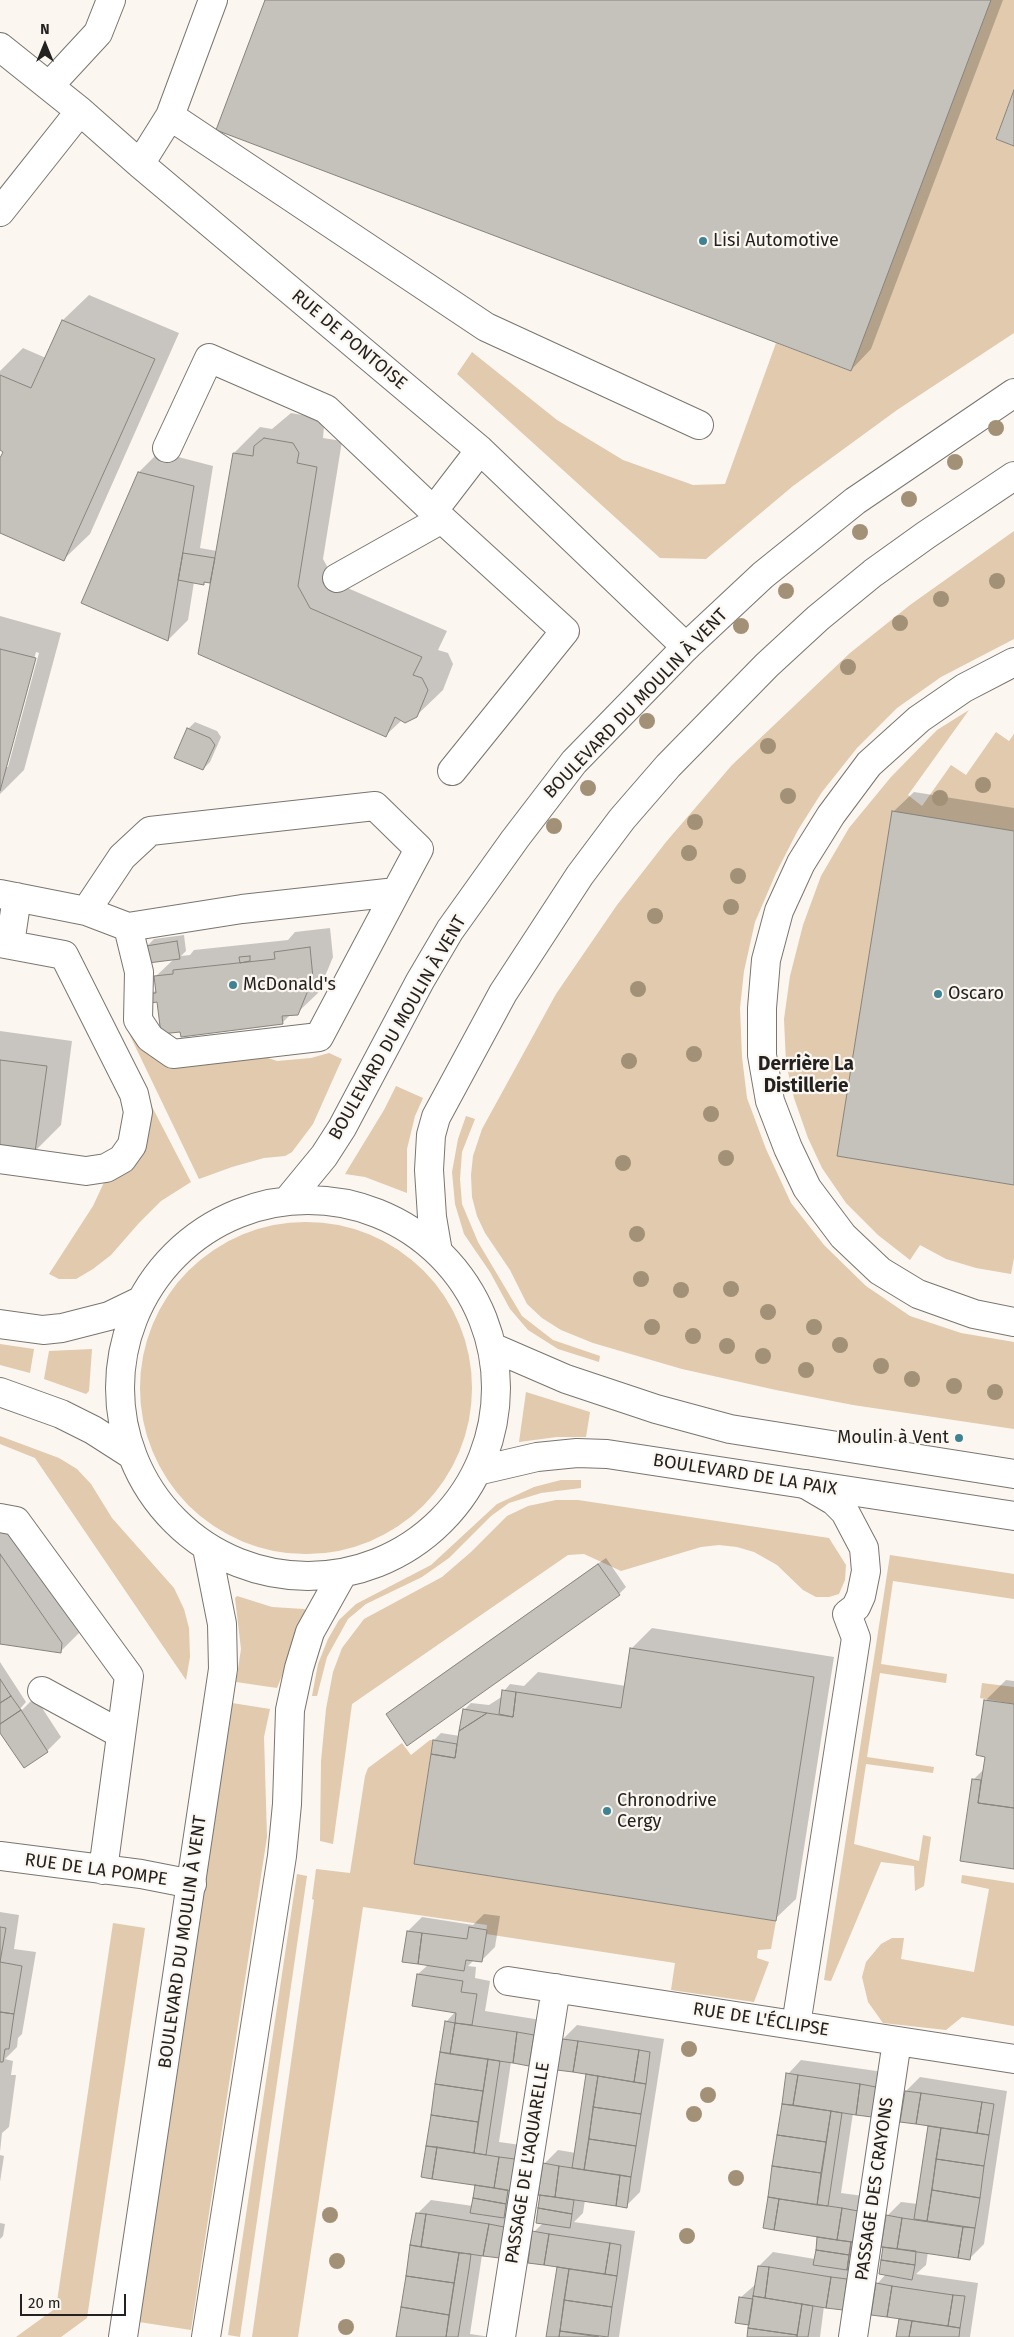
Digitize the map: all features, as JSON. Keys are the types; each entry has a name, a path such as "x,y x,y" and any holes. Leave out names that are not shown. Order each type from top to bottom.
{"main road":[{"path":"49,86 98,33 111,0"},
{"path":"140,164 170,116 213,0"},
{"name":"RUE DE PONTOISE","path":"0,47 80,111 140,164 480,450 686,646"},
{"path":"0,212 80,111"},
{"path":"170,116 486,328 699,425"},
{"path":"166,448 209,358 326,409 565,631 452,771"},
{"name":"BOULEVARD DU MOULIN À VENT","path":"287,1201 324,1156 342,1128 420,981 450,930 514,839 574,762 686,646 763,575 808,537 855,501 1014,393"},
{"path":"338,578 438,515 480,450"},
{"path":"438,1252 432,1217 429,1170 431,1135 436,1118 503,993 580,875 622,819 668,766 740,691 818,618 873,573 1014,476"},
{"path":"1014,662 964,688 919,719 869,764 831,815 801,863 779,911 766,960 762,1008 762,1055 770,1101 788,1148 807,1188 843,1236 880,1270 918,1294 974,1314 1014,1322"},
{"path":"86,911 122,857 150,831 375,806 419,849 319,1037 173,1054 150,1038 138,1020 139,972 128,927"},
{"path":"0,1159 86,1171 106,1168 122,1159 132,1145 138,1112 134,1094 64,955 5,944 8,896 86,911 128,927 242,910 396,892"},
{"path":"287,1201 328,1201 368,1210 405,1227 438,1252 451,1265 472,1295 480,1312 492,1347 496,1383 494,1419 484,1455 477,1471 456,1504 430,1532 388,1558 343,1573 308,1576 273,1573 239,1564 207,1548 191,1536 162,1508 150,1492 132,1456 121,1417 119,1378 125,1338 140,1301 166,1263 201,1233 233,1215 260,1206 287,1201"},
{"path":"0,1324 43,1330 62,1328 110,1316 140,1301"},
{"path":"492,1347 566,1379 656,1409 730,1430 1014,1474"},
{"path":"0,1392 61,1414 93,1430 132,1456"},
{"name":"BOULEVARD DE LA PAIX","path":"477,1471 538,1457 600,1453 1014,1516"},
{"path":"796,2025 856,1638 847,1614 856,1607 865,1584 864,1548 845,1512 834,1501 805,1484"},
{"path":"0,1518 16,1521 129,1676 103,1870"},
{"name":"BOULEVARD DU MOULIN À VENT","path":"123,2337 192,1884 224,1653 218,1593 207,1548"},
{"path":"206,2337 282,1856 287,1804 290,1710 299,1668 310,1632 343,1573"},
{"path":"42,1691 121,1734"},
{"name":"RUE DE LA POMPE","path":"0,1856 141,1874 192,1884"},
{"name":"RUE DE L'ÉCLIPSE","path":"508,1981 1014,2059"},
{"name":"PASSAGE DE L'AQUARELLE","path":"500,2337 556,1988"},
{"name":"PASSAGE DES CRAYONS","path":"853,2337 897,2041"}],"shaded area":[{"path":"991,0 1014,0 1014,90 996,139 1014,146 1014,333 897,410 793,486 706,559 660,558 457,374 472,352 557,420 623,460 693,485 725,484 776,343 851,371"},
{"path":"1014,531 1014,639 941,677 897,708 857,748 822,792 798,830 776,873 755,922 744,971 740,1008 742,1057 747,1098 766,1149 791,1203 824,1245 866,1286 910,1316 961,1333 1014,1342 1014,1429 853,1405 776,1390 682,1369 593,1343 561,1330 542,1318 527,1304 510,1270 485,1233 477,1216 472,1197 471,1175 473,1156 482,1129 556,994 617,905 666,842 732,765 850,653 910,605"},
{"path":"969,710 908,795 922,806 951,765 966,775 996,732 1009,741 1014,734 1014,831 892,812 837,1156 1014,1185 1014,1258 1011,1274 976,1268 946,1259 920,1245 910,1260 878,1235 846,1203 822,1168 808,1138 794,1098 786,1063 784,1019 790,976 803,925 821,876 849,828 891,777 937,730"},
{"path":"127,1019 136,1038 253,1053 277,1061 311,1058 329,1053 342,1059 313,1124 292,1152 285,1156 264,1158 232,1167 199,1179 123,1021"},
{"path":"396,1086 423,1098 415,1116 407,1149 407,1193 365,1177 345,1174 384,1110"},
{"path":"149,1101 191,1182 161,1201 111,1255 93,1269 76,1279 59,1279 49,1274 93,1206 107,1176 142,1151 148,1136"},
{"path":"466,1116 475,1119 462,1152 460,1179 462,1204 478,1242 522,1316 553,1340 600,1356 599,1362 558,1349 528,1330 510,1309 490,1272 464,1234 455,1204 452,1172 458,1139"},
{"path":"306,1222 338,1225 370,1234 398,1250 424,1270 444,1296 460,1324 469,1356 472,1388 469,1420 460,1452 444,1480 424,1506 398,1526 370,1542 338,1551 306,1554 274,1551 242,1542 214,1526 188,1506 168,1480 152,1452 143,1420 140,1388 143,1356 152,1324 168,1296 188,1270 214,1250 242,1234 274,1225"},
{"path":"0,1344 34,1349 30,1373 0,1365"},
{"path":"92,1349 89,1391 86,1394 44,1379 49,1351"},
{"path":"526,1392 590,1412 586,1437 557,1437 519,1442"},
{"path":"0,1436 59,1458 77,1469 91,1484 112,1518 174,1588 184,1609 189,1628 190,1657 186,1680 35,1458 0,1444"},
{"path":"561,1480 581,1480 581,1488 541,1493 509,1503 491,1516 449,1558 422,1577 366,1604 348,1619 327,1657 317,1696 312,1696 318,1664 328,1639 339,1620 356,1604 431,1565 497,1504 534,1487"},
{"path":"556,1500 578,1500 829,1538 846,1565 845,1580 839,1594 829,1597 816,1597 803,1590 777,1565 754,1552 737,1547 719,1545 701,1547 621,1571 584,1554 568,1555 352,1704 333,1844 320,1841 321,1761 326,1709 333,1672 342,1648 364,1619 442,1577 471,1552 507,1516 528,1506"},
{"path":"890,1555 1014,1574 1014,1599 893,1581 881,1664 947,1674 946,1683 880,1673 867,1757 934,1767 933,1773 866,1764 854,1844 919,1861 923,1835 931,1837 924,1886 915,1891 914,1866 881,1862 831,1981 824,1980"},
{"path":"237,1596 272,1607 304,1609 308,1611 277,1688 236,1682 241,1649 235,1598"},
{"path":"982,1683 1014,1687 1014,1704 980,1698"},
{"path":"232,1703 270,1709 264,1737 267,1837 191,2330 139,2322"},
{"path":"430,1740 433,1740 414,1864 776,1921 771,1949 758,1950 757,1958 769,1962 754,2002 671,1990 675,1963 486,1934 487,1925 363,1907 298,2337 252,2337 314,1900 312,1899 316,1869 350,1873 365,1776 368,1768 402,1743 411,1755"},
{"path":"297,1874 307,1876 240,2337 228,2335"},
{"path":"962,1875 1014,1883 1014,2026 962,2017 946,2030 883,2023 868,2002 862,1977 866,1962 881,1944 892,1938 904,1938 901,1959 974,1972 989,1889 961,1883"},
{"path":"113,1923 145,1928 87,2318 61,2337 16,2337 56,2308"}],"building":[{"name":"Lisi Automotive","path":"265,0 991,0 851,371 216,130"},
{"path":"1014,90 1014,146 996,139"},
{"path":"62,320 155,359 64,561 0,533 0,458 3,452 0,450 0,375 31,388"},
{"path":"264,438 293,443 299,453 297,463 317,467 298,586 310,608 422,657 413,675 422,678 428,690 417,717 405,723 395,717 386,737 198,654 233,453 253,456 254,446"},
{"path":"138,472 194,486 168,641 81,603"},
{"path":"183,553 215,558 210,583 204,582 204,585 178,580"},
{"path":"0,649 36,658 0,791"},
{"path":"187,728 210,738 215,745 203,770 174,758"},
{"name":"Oscaro","path":"892,811 1014,831 1014,1185 837,1156"},
{"path":"177,941 180,959 148,963 146,946"},
{"name":"McDonald's","path":"310,947 313,978 298,1015 282,1016 283,1024 181,1037 180,1032 161,1034 157,1002 151,1003 150,993 156,993 154,976 173,974 173,970 275,959 274,952"},
{"path":"250,956 250,961 240,963 239,957"},
{"path":"0,1060 47,1066 35,1152 0,1148"},
{"path":"0,1554 62,1643 61,1653 0,1644"},
{"path":"598,1564 620,1595 407,1746 386,1714"},
{"name":"Chronodrive Cergy","path":"630,1648 814,1677 776,1921 414,1864 431,1754 455,1758 459,1731 487,1713 513,1717 516,1692 621,1708"},
{"path":"0,1679 11,1696 0,1703"},
{"path":"502,1690 516,1692 513,1717 499,1714"},
{"path":"11,1696 21,1710 0,1724 0,1703"},
{"path":"984,1700 1014,1704 1014,1808 978,1803 985,1757 976,1755"},
{"path":"463,1709 487,1713 459,1731"},
{"path":"21,1710 48,1752 24,1768 0,1733 0,1724"},
{"path":"433,1740 457,1744 455,1758 431,1754"},
{"path":"972,1779 981,1780 978,1803 1014,1808 1014,1869 960,1861"},
{"path":"0,1927 6,1928 0,1962"},
{"path":"469,1927 487,1930 482,1962 466,1960 464,1971 418,1964 422,1933 467,1939"},
{"path":"407,1931 422,1933 418,1964 402,1962"},
{"path":"0,1962 22,1966 14,2014 0,2012"},
{"path":"417,1974 463,1981 461,1992 477,1994 472,2025 455,2023 456,2013 412,2006"},
{"path":"0,2012 14,2014 9,2049 5,2049 3,2062 0,2062"},
{"path":"445,2021 455,2023 450,2054 440,2052"},
{"path":"455,2023 517,2032 513,2063 450,2054"},
{"path":"517,2032 534,2035 529,2066 513,2063"},
{"path":"562,2039 578,2041 573,2072 557,2070"},
{"path":"578,2041 639,2050 634,2082 573,2072"},
{"path":"639,2050 650,2052 646,2084 634,2082"},
{"path":"440,2052 488,2059 483,2091 435,2084"},
{"path":"488,2059 500,2061 486,2155 474,2153"},
{"path":"786,2073 798,2075 793,2105 782,2104"},
{"path":"586,2074 598,2076 584,2170 572,2168"},
{"path":"798,2075 860,2084 856,2115 793,2105"},
{"path":"598,2076 646,2084 641,2114 593,2107"},
{"path":"435,2084 483,2091 478,2122 431,2115"},
{"path":"860,2084 876,2087 872,2117 856,2115"},
{"path":"905,2091 921,2093 916,2124 900,2122"},
{"path":"921,2093 982,2102 977,2133 916,2124"},
{"path":"982,2102 994,2104 989,2135 977,2133"},
{"path":"782,2104 831,2111 826,2142 777,2135"},
{"path":"593,2107 641,2114 636,2146 589,2139"},
{"path":"831,2111 842,2113 828,2206 817,2205"},
{"path":"431,2115 478,2122 474,2153 426,2146"},
{"path":"928,2126 941,2128 927,2221 914,2219"},
{"path":"941,2128 989,2135 984,2166 936,2159"},
{"path":"777,2135 826,2142 821,2173 772,2166"},
{"path":"589,2139 636,2146 631,2177 584,2170"},
{"path":"426,2146 437,2147 432,2179 421,2177"},
{"path":"437,2147 499,2157 494,2188 432,2179"},
{"path":"499,2157 515,2159 510,2191 494,2188"},
{"path":"936,2159 984,2166 980,2198 932,2190"},
{"path":"543,2163 559,2166 555,2197 538,2195"},
{"path":"559,2166 620,2175 616,2206 555,2197"},
{"path":"772,2166 821,2173 817,2205 768,2197"},
{"path":"620,2175 631,2177 627,2208 616,2206"},
{"path":"475,2185 508,2190 506,2204 473,2198"},
{"path":"932,2190 980,2198 975,2228 927,2221"},
{"path":"540,2195 574,2200 572,2214 538,2208"},
{"path":"768,2197 779,2199 774,2230 763,2228"},
{"path":"473,2198 506,2204 504,2218 470,2213"},
{"path":"779,2199 842,2208 837,2240 774,2230"},
{"path":"538,2208 572,2214 570,2228 536,2223"},
{"path":"842,2208 858,2211 853,2242 837,2240"},
{"path":"416,2213 426,2214 421,2247 410,2245"},
{"path":"426,2214 489,2224 483,2256 421,2247"},
{"path":"886,2215 902,2218 897,2249 881,2247"},
{"path":"902,2218 963,2227 958,2258 897,2249"},
{"path":"489,2224 504,2227 500,2258 483,2256"},
{"path":"963,2227 975,2228 970,2260 958,2258"},
{"path":"532,2231 549,2234 544,2265 528,2263"},
{"path":"549,2234 610,2243 605,2274 544,2265"},
{"path":"817,2237 851,2242 849,2255 816,2250"},
{"path":"851,2242 853,2242 849,2270 847,2270"},
{"path":"610,2243 621,2245 617,2276 605,2274"},
{"path":"410,2245 459,2253 454,2283 406,2276"},
{"path":"883,2247 916,2251 915,2265 881,2260"},
{"path":"816,2250 849,2255 847,2270 813,2265"},
{"path":"459,2253 471,2254 469,2269 458,2337 446,2337"},
{"path":"881,2260 915,2265 912,2280 879,2274"},
{"path":"758,2266 769,2267 765,2298 753,2296"},
{"path":"557,2267 569,2269 559,2337 546,2337"},
{"path":"769,2267 831,2277 826,2308 765,2298"},
{"path":"569,2269 617,2276 612,2307 564,2300"},
{"path":"406,2276 454,2283 449,2315 401,2307"},
{"path":"831,2277 847,2279 843,2310 826,2308"},
{"path":"876,2283 892,2286 887,2317 871,2315"},
{"path":"892,2286 953,2295 948,2326 887,2317"},
{"path":"953,2295 965,2296 960,2328 948,2326"},
{"path":"753,2296 802,2304 797,2335 748,2328"},
{"path":"739,2297 753,2299 749,2325 735,2323"},
{"path":"564,2300 612,2307 608,2337 560,2331"},
{"path":"802,2304 813,2306 808,2337 797,2337"},
{"path":"401,2307 449,2315 446,2337 396,2337"},
{"path":"899,2319 912,2321 909,2337 896,2337"},
{"path":"912,2321 960,2328 959,2337 909,2337"},
{"path":"748,2328 797,2335 797,2337 747,2337"},
{"path":"560,2331 599,2337 559,2337"}],"place":[{"name":"Lisi Automotive","path":"703,241"},
{"name":"McDonald's","path":"233,985"},
{"name":"Oscaro","path":"938,994"},
{"name":"Moulin à Vent","path":"959,1438"},
{"name":"Chronodrive Cergy","path":"607,1811"}],"district":[{"name":"Derrière La Distillerie","path":"806,1076"}]}
